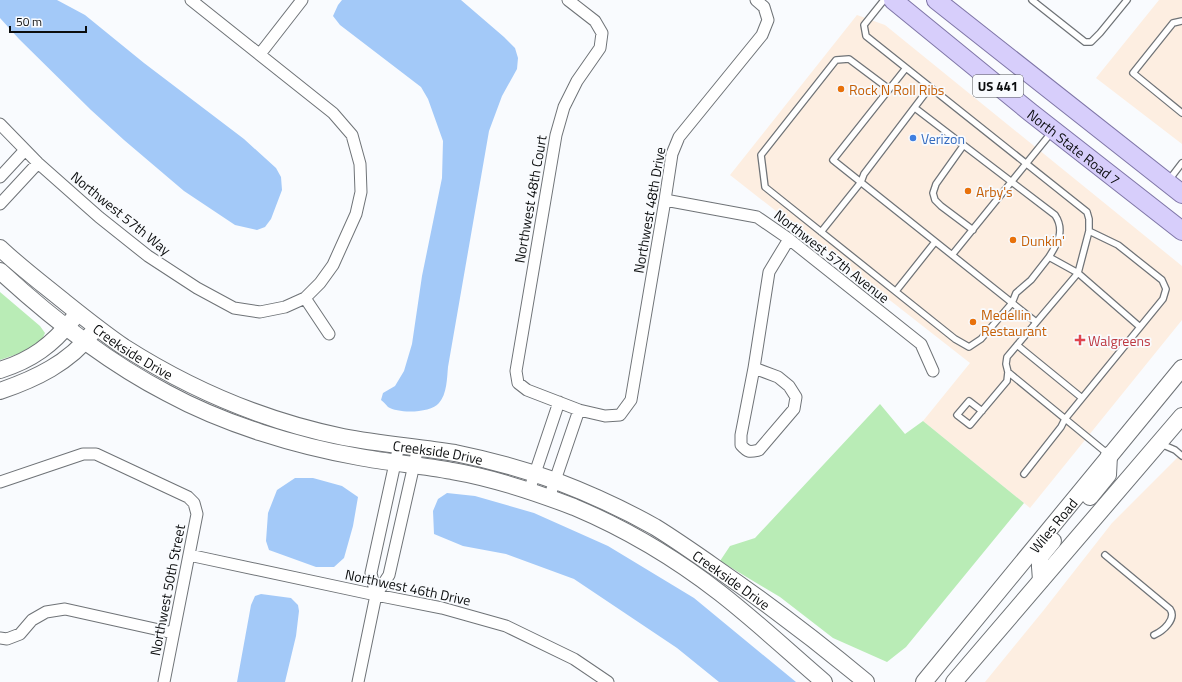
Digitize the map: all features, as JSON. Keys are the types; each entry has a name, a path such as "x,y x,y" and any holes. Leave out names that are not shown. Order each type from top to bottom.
{"main road":[{"name":"North State Road 7","path":"893,0 1053,131 1182,231"},
{"path":"922,0 960,19"},
{"name":"US 441","path":"936,0 1182,194"}],"street":[{"name":"Northwest 57th Way","path":"0,124 38,163 99,217 148,256 197,288 234,308 260,312 285,307 305,298 320,283 333,265 356,214 361,192 360,164 352,135 333,113 191,0"},
{"path":"260,54 302,0"},
{"name":"Northwest 48th Court","path":"559,402 528,390 518,383 516,371 556,135 564,107 577,81 600,48 602,34 595,21 568,0"},
{"name":"Northwest 48th Drive","path":"559,402 579,410 605,416 620,415 631,400 672,154 679,137 762,35 768,20 764,7 756,0"},
{"path":"0,177 25,150"},
{"path":"0,204 38,163"},
{"name":"Northwest 57th Avenue","path":"665,200 757,217 789,239 921,344 933,371"},
{"path":"754,368 778,377 789,386 796,397 794,409 759,450 751,452 746,450 741,445 741,435 754,368 769,272 789,239"},
{"name":"Creekside Drive","path":"0,248 78,313 122,346 178,378 211,394 252,411 314,430 368,441 418,447 483,459 555,481 589,494 633,515 685,546 745,588 834,655 866,682"},
{"name":"Creekside Drive","path":"0,271 85,342 138,377 168,394 202,410 235,423 300,444 358,457 454,471 490,479 549,498 582,511 635,536 692,572 754,621 824,682"},
{"path":"305,298 329,334"},
{"path":"0,370 35,356 53,342 78,313"},
{"path":"0,391 23,383 48,371 71,355 85,342 96,327"},
{"name":"Wiles Road","path":"924,682 1182,368"},
{"path":"529,491 559,402"},
{"path":"549,498 579,410"},
{"name":"Wiles Road","path":"954,682 1182,416"},
{"path":"376,595 372,573 399,445"},
{"path":"358,682 376,595 389,575 418,447"},
{"name":"Northwest 50th Street","path":"0,482 83,454 96,454 188,497 194,503 197,514 164,682"},
{"path":"1041,580 1040,557 1108,475 1109,455"},
{"name":"Northwest 46th Drive","path":"189,555 442,608 506,626 574,659 608,682"},
{"path":"0,638 7,639 20,634 32,620 46,612 65,610 173,633"}],"lane":[{"path":"884,0 864,25 866,36 1087,212 1089,219 1089,231 1078,273 1007,357 1007,381 982,411 970,425 957,415 969,401 982,411"},
{"path":"1032,0 1085,42 1091,42 1127,0"},
{"path":"1182,21 1173,23 1133,73 1182,113"},
{"path":"889,89 849,59 836,60 761,155 765,187 955,339 969,347 981,339 1012,303 1016,293 1031,280 1049,257 1056,246 1060,231 1059,222 1055,216 914,108"},
{"path":"906,68 832,160 1036,322"},
{"path":"821,232 861,182 864,174 930,87"},
{"path":"952,255 1053,131"},
{"path":"964,146 936,184 933,194 935,200 941,206 973,230"},
{"path":"1167,182 1182,162"},
{"path":"1024,474 1065,419 1163,299 1166,289 1162,280 1118,245 1089,231"},
{"path":"896,291 935,242"},
{"path":"1049,257 1078,273 1140,327"},
{"path":"1017,345 1082,398"},
{"path":"1008,372 1109,455"},
{"path":"1158,444 1175,450 1182,456"},
{"path":"1105,555 1173,613 1168,624 1160,632 1154,634"}],"shaded area":[{"path":"1159,0 1182,0 1182,144 1096,78"},
{"path":"857,15 885,25 1182,266 1182,320 1030,508 923,421 970,363 730,175"},
{"path":"1182,453 1182,682 985,682 1112,523"}],"green space":[{"path":"0,292 40,326 45,333 41,342 29,350 0,360"},
{"path":"880,404 905,434 923,421 1024,503 906,647 887,662 833,638 780,597 720,561 730,546 755,538"}],"water":[{"path":"0,0 57,0 85,15 144,63 244,139 276,168 281,177 282,190 271,219 265,227 257,230 235,225 184,191 124,140 91,110 19,39 0,18"},
{"path":"342,0 461,0 515,48 518,58 517,69 502,96 489,131 444,395 435,406 422,411 399,411 388,407 381,400 383,393 395,386 404,371 412,344 422,276 442,178 443,141 428,99 421,87 340,25 333,16"},
{"path":"295,478 313,478 342,486 358,497 353,526 344,558 334,567 316,567 269,550 266,541 268,513 277,490"},
{"path":"447,493 475,496 534,513 608,546 694,598 796,682 719,682 677,648 574,579 506,554 463,546 434,534 433,511 438,499"},
{"path":"261,594 291,598 298,605 299,611 296,636 285,682 237,682 251,605 255,596"}],"place":[{"name":"Rock N Roll Ribs","path":"841,89"},
{"name":"Verizon","path":"913,138"},
{"name":"Arby's","path":"968,191"},
{"name":"Dunkin'","path":"1013,240"},
{"name":"Medellin Restaurant","path":"973,322"},
{"name":"Walgreens","path":"1080,340"}]}
